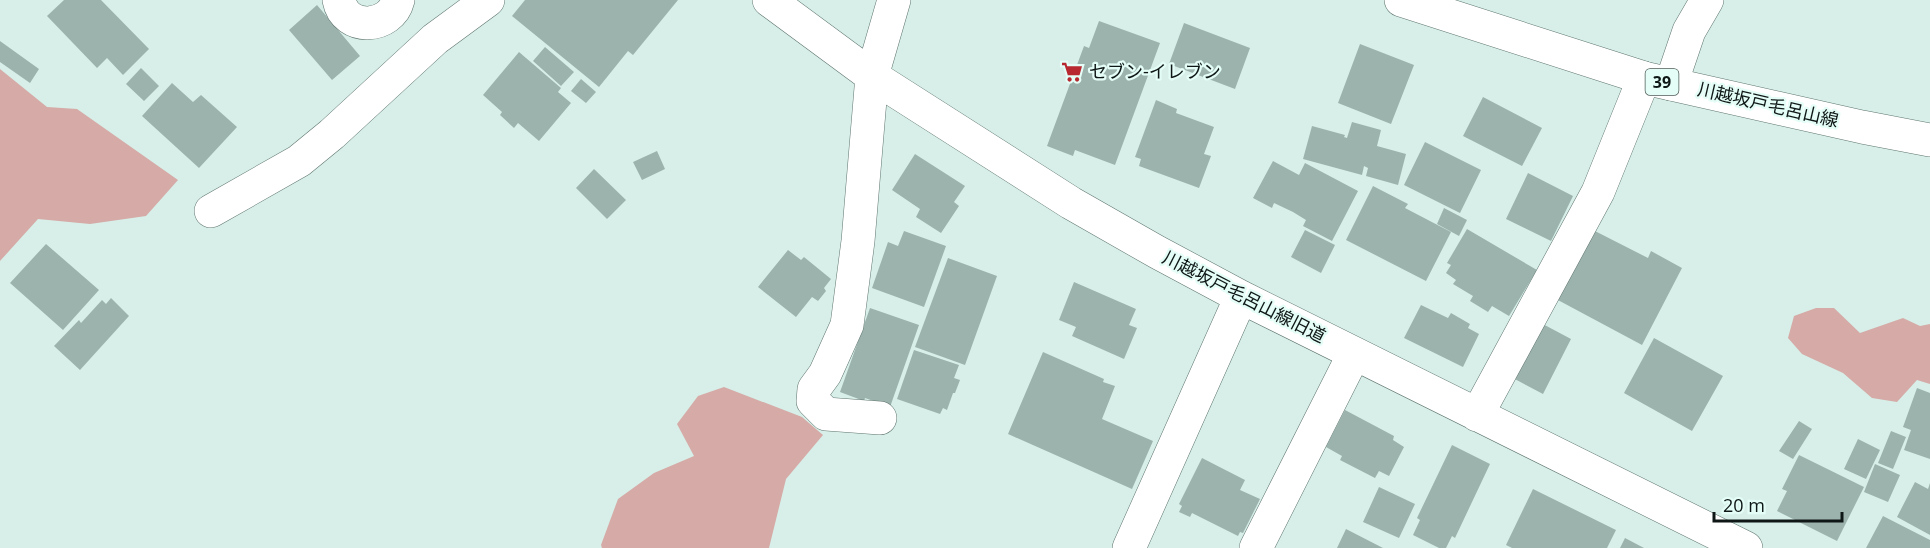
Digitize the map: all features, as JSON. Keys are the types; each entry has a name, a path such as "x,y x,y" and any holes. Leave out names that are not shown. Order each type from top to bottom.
{"street":[{"path":"339,0 341,8 350,19 369,24 383,18 397,4 435,39"},
{"path":"211,211 299,161 332,134 435,39 488,0"},
{"name":"川越坂戸毛呂山線旧道","path":"769,0 872,76 1071,203 1241,297 1746,548"},
{"path":"880,418 826,414 813,401 814,389 825,374 847,325 858,241 872,76 894,0"},
{"name":"川越坂戸毛呂山線","path":"1401,0 1658,81 1930,140"},
{"path":"1477,415 1658,81 1707,0"},
{"path":"1129,548 1241,297"},
{"path":"1256,548 1354,354"}],"shaded area":[{"path":"0,69 47,107 77,109 178,180 146,216 90,224 38,219 0,261"},
{"path":"1816,308 1834,308 1860,333 1903,318 1920,326 1930,324 1930,384 1917,380 1897,402 1872,398 1843,373 1802,354 1788,338 1794,316"},
{"path":"724,387 802,417 823,435 786,479 769,548 602,548 601,545 618,499 654,473 694,456 677,424 698,396"}],"building":[{"path":"64,0 101,0 149,49 123,75 107,58 97,68 47,16"},
{"path":"525,0 678,0 633,55 628,51 599,87 512,16"},
{"path":"317,5 360,56 332,80 289,30"},
{"path":"1099,21 1160,43 1115,165 1075,150 1073,156 1047,146 1084,46 1089,48"},
{"path":"1184,23 1250,48 1235,89 1169,64"},
{"path":"0,41 39,69 30,83 0,62"},
{"path":"1360,44 1414,65 1391,124 1338,103"},
{"path":"545,47 574,72 561,86 533,61"},
{"path":"519,52 561,88 558,92 571,103 539,141 518,123 514,128 500,115 502,112 483,95"},
{"path":"141,68 159,86 144,101 126,84"},
{"path":"581,79 596,92 586,103 571,91"},
{"path":"172,83 193,102 201,95 237,127 199,168 142,116"},
{"path":"1483,97 1542,128 1522,166 1463,136"},
{"path":"1156,100 1177,109 1176,113 1214,127 1204,154 1211,156 1199,188 1139,166 1141,159 1135,157"},
{"path":"1352,122 1381,130 1377,146 1406,154 1398,185 1366,176 1368,168 1364,166 1362,175 1303,159 1312,126 1345,135 1344,137 1347,138"},
{"path":"1425,142 1481,170 1460,213 1404,185"},
{"path":"657,151 665,169 642,180 633,162"},
{"path":"915,154 965,186 954,202 959,206 941,233 916,217 920,209 892,190"},
{"path":"1273,161 1299,175 1305,163 1358,191 1332,241 1303,226 1306,220 1293,212 1274,203 1272,208 1253,198"},
{"path":"594,169 626,200 607,219 576,188"},
{"path":"1528,173 1573,196 1551,241 1506,219"},
{"path":"1373,186 1408,204 1405,208 1451,232 1426,281 1346,240"},
{"path":"1444,208 1467,220 1459,236 1437,224"},
{"path":"1467,229 1537,270 1509,316 1492,306 1488,312 1470,301 1473,296 1453,284 1456,280 1446,273 1451,265 1447,263"},
{"path":"1591,229 1648,258 1651,251 1682,268 1642,345 1556,299"},
{"path":"1305,230 1335,245 1321,273 1291,257"},
{"path":"904,231 946,246 924,307 872,288 888,242 898,246"},
{"path":"46,244 99,290 63,330 10,283"},
{"path":"788,250 801,260 804,257 831,279 824,288 826,291 818,301 812,297 796,317 758,287"},
{"path":"948,258 997,276 965,365 915,347"},
{"path":"1074,282 1136,309 1129,325 1137,328 1124,359 1072,336 1076,327 1059,320"},
{"path":"111,298 129,316 80,370 54,346 79,320 81,323 102,300 106,304"},
{"path":"1421,305 1448,318 1451,313 1470,324 1468,328 1479,334 1463,367 1404,338"},
{"path":"870,308 919,325 890,407 840,392"},
{"path":"1539,322 1571,339 1543,394 1511,377"},
{"path":"1654,338 1723,376 1692,431 1624,393"},
{"path":"914,350 959,365 954,378 960,380 955,393 953,393 947,410 943,408 940,414 897,399"},
{"path":"1043,352 1115,386 1102,419 1153,441 1132,489 1008,434"},
{"path":"1917,388 1930,393 1930,459 1904,450 1911,430 1903,427"},
{"path":"1345,410 1394,436 1393,440 1404,447 1389,476 1379,471 1375,478 1340,460 1342,456 1326,447"},
{"path":"1799,421 1812,429 1793,459 1779,451"},
{"path":"1891,431 1906,437 1893,469 1878,463"},
{"path":"1858,439 1880,450 1866,479 1844,469"},
{"path":"1452,445 1490,464 1455,538 1452,536 1446,548 1439,548 1413,535 1420,520 1417,518"},
{"path":"1799,455 1864,487 1837,541 1777,511 1787,491 1782,489"},
{"path":"1202,458 1245,480 1240,490 1260,499 1243,533 1240,532 1238,536 1192,513 1190,517 1179,512 1182,506 1179,504"},
{"path":"1875,464 1900,475 1888,502 1864,492"},
{"path":"1915,482 1928,489 1930,483 1930,535 1897,517"},
{"path":"1379,487 1415,504 1399,538 1363,522"},
{"path":"1533,489 1616,530 1607,548 1512,548 1506,545"},
{"path":"1883,516 1930,540 1930,548 1866,548"},
{"path":"1346,529 1383,548 1337,548"},
{"path":"1625,538 1644,548 1620,548"}],"place":[{"name":"セブン-イレブン","path":"1072,72"}]}
